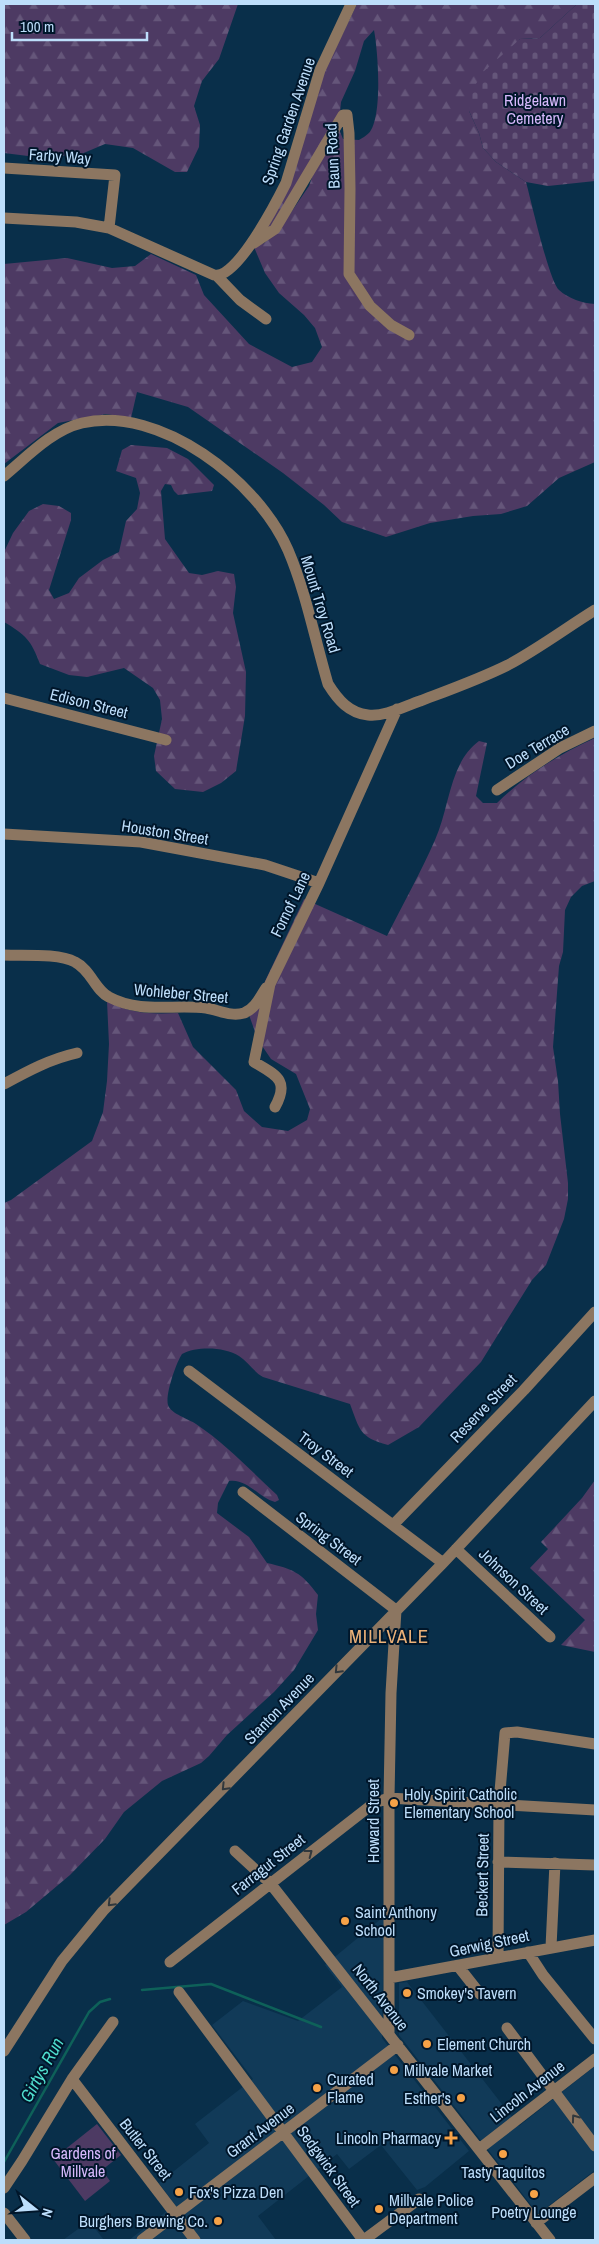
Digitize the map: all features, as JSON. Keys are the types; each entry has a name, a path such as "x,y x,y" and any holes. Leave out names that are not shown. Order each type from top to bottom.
{"street":[{"name":"Spring Garden Avenue","path":"217,276 224,274 250,246 286,183 320,70 351,4"},
{"name":"Baun Road","path":"250,246 275,228 342,115 347,115 350,189 349,274 370,306 391,325 408,335"},
{"name":"Farby Way","path":"4,168 115,175 109,228"},
{"path":"4,218 76,222 109,228 217,276 240,300 266,319"},
{"name":"Mount Troy Road","path":"4,476 61,431 81,424 111,421 129,424 173,436 193,447 214,462 247,491 276,528 287,548 298,576 328,684 337,699 349,708 370,715 397,709 476,680 509,664 595,610"},
{"name":"Edison Street","path":"4,698 166,740"},
{"name":"Fornof Lane","path":"274,1107 281,1096 280,1081 276,1075 254,1062 270,984 319,883 397,709"},
{"name":"Doe Terrace","path":"497,790 560,748 595,731"},
{"name":"Houston Street","path":"4,834 141,842 265,865 319,883"},
{"name":"Wohleber Street","path":"4,955 60,958 75,962 86,970 107,996 125,1005 140,1008 206,1008 233,1014 244,1013 254,1007 270,984"},
{"path":"4,1084 58,1057 77,1053"},
{"name":"Reserve Street","path":"393,1525 524,1390 595,1312"},
{"name":"Troy Street","path":"189,1371 443,1563"},
{"name":"Stanton Avenue","path":"4,2052 62,1961 103,1911 443,1563 595,1401"},
{"name":"Spring Street","path":"243,1492 396,1610"},
{"name":"Johnson Street","path":"456,1549 550,1637"},
{"name":"Howard Street","path":"389,2034 389,1798 391,1693 396,1610"},
{"name":"Beckert Street","path":"498,1958 499,1803 505,1733 517,1732 595,1744"},
{"path":"389,1798 595,1810"},
{"name":"Farragut Street","path":"170,1962 374,1803 389,1798"},
{"name":"North Avenue","path":"235,1850 270,1883 550,2240"},
{"path":"498,1862 595,1865"},
{"path":"551,1947 555,1863"},
{"name":"Gerwig Street","path":"389,1978 595,1940"},
{"path":"528,1952 543,1975 595,2039"},
{"path":"458,1966 480,1994"},
{"name":"Sedgwick Street","path":"179,1992 364,2240"},
{"path":"4,2188 72,2079 113,2022"},
{"path":"507,2028 595,2146"},
{"name":"Grant Avenue","path":"142,2240 398,2045"},
{"name":"Lincoln Avenue","path":"479,2149 595,2059"},
{"name":"Butler Street","path":"72,2079 195,2240"},
{"path":"536,2223 595,2178"},
{"path":"364,2240 419,2199"},
{"path":"4,2213 25,2240"}],"shaded area":[{"path":"382,1918 384,1919 382,2038 469,2151 425,2187 417,2190 381,2145 349,2169 337,2154 258,2216 276,2240 129,2240 175,2205 159,2183 209,2143 195,2124 253,2079 212,2025 243,2001 298,2021 342,1987 325,1965"},
{"path":"407,1982 519,2126 595,2066 595,2170 538,2214 399,2035 399,1983"},
{"path":"89,2221 104,2240 63,2240"}],"green space":[{"path":"4,4 238,4 219,59 202,81 194,106 200,125 199,147 187,172 175,172 133,148 105,144 79,155 36,157 4,153"},
{"path":"357,4 577,4 540,38 520,39 469,111 479,133 483,148 496,162 526,182 545,257 555,284 567,296 585,303 595,304 595,462 559,478 527,506 501,514 473,516 430,523 386,537 342,522 324,505 283,473 188,407 137,392 131,418 106,414 58,423 4,464 4,264 67,258 112,268 135,266 151,254 196,275 204,295 249,344 292,367 312,362 322,347 315,328 304,315 279,293 265,273 254,247 264,243 279,230 309,186 316,166 339,129 343,139 359,140 369,133 373,125 378,99 377,53 374,30 364,41 355,71 341,102 340,112 271,227 262,235 324,72"},
{"name":"Ridgelawn Cemetery","path":"577,4 595,4 595,181 548,186 526,182 496,162 483,148 479,133 469,111 470,94 483,72 520,39 540,38"},
{"path":"131,445 167,448 188,459 214,485 212,491 178,495 171,485 165,484 161,491 165,539 189,573 202,575 218,571 234,574 236,587 233,613 246,672 245,716 236,771 221,783 203,792 175,789 156,771 154,756 162,719 160,700 153,688 124,668 87,677 69,675 40,664 34,649 27,639 4,622 4,552 13,533 29,511 43,504 59,506 71,513 71,520 49,590 54,599 69,593 79,578 103,560 119,552 126,521 137,509 140,493 136,478 116,471 122,450"},
{"path":"595,738 595,881 582,886 571,897 565,910 563,952 559,966 553,1047 558,1081 568,1199 564,1219 546,1265 532,1280 481,1362 419,1427 388,1445 371,1439 362,1431 350,1404 263,1377 233,1353 219,1349 203,1349 188,1351 182,1354 174,1371 167,1400 168,1405 176,1414 196,1424 218,1440 277,1495 279,1500 275,1502 269,1500 242,1482 229,1481 218,1503 217,1513 249,1537 267,1563 284,1567 307,1581 318,1595 316,1614 318,1630 294,1670 274,1692 227,1735 209,1756 201,1763 162,1781 124,1812 105,1839 70,1875 26,1912 4,1925 4,1203 11,1200 92,1141 103,1112 107,1081 109,1044 107,1001 133,1011 178,1013 193,1047 236,1090 244,1111 262,1127 288,1131 307,1120 310,1109 296,1074 271,1059 258,1040 249,1015 304,899 387,936 435,840 451,786 469,750 479,741 487,743 476,796 483,803 497,803 543,766"},
{"path":"595,1480 595,1652 561,1645 585,1620 530,1568 548,1549 541,1542 582,1498"},
{"name":"Gardens of Millvale","path":"97,2124 121,2155 102,2170 110,2181 85,2201 53,2159"}],"waterway":[{"name":"Girtys Run","path":"142,1990 211,1984 321,2027"},
{"name":"Girtys Run","path":"4,2162 89,2012 100,2002 110,1999"}],"place":[{"name":"Holy Spirit Catholic Elementary School","path":"394,1803"},
{"name":"Saint Anthony School","path":"345,1921"},
{"name":"Smokey's Tavern","path":"407,1993"},
{"name":"Element Church","path":"427,2044"},
{"name":"Millvale Market","path":"394,2070"},
{"name":"Curated Flame","path":"317,2088"},
{"name":"Esther's","path":"461,2098"},
{"name":"Lincoln Pharmacy","path":"451,2138"},
{"name":"Tasty Taquitos","path":"503,2154"},
{"name":"Fox's Pizza Den","path":"179,2192"},
{"name":"Poetry Lounge","path":"534,2194"},
{"name":"Millvale Police Department","path":"379,2209"},
{"name":"Burghers Brewing Co.","path":"218,2221"}],"district":[{"name":"MILLVALE","path":"389,1636"}]}
